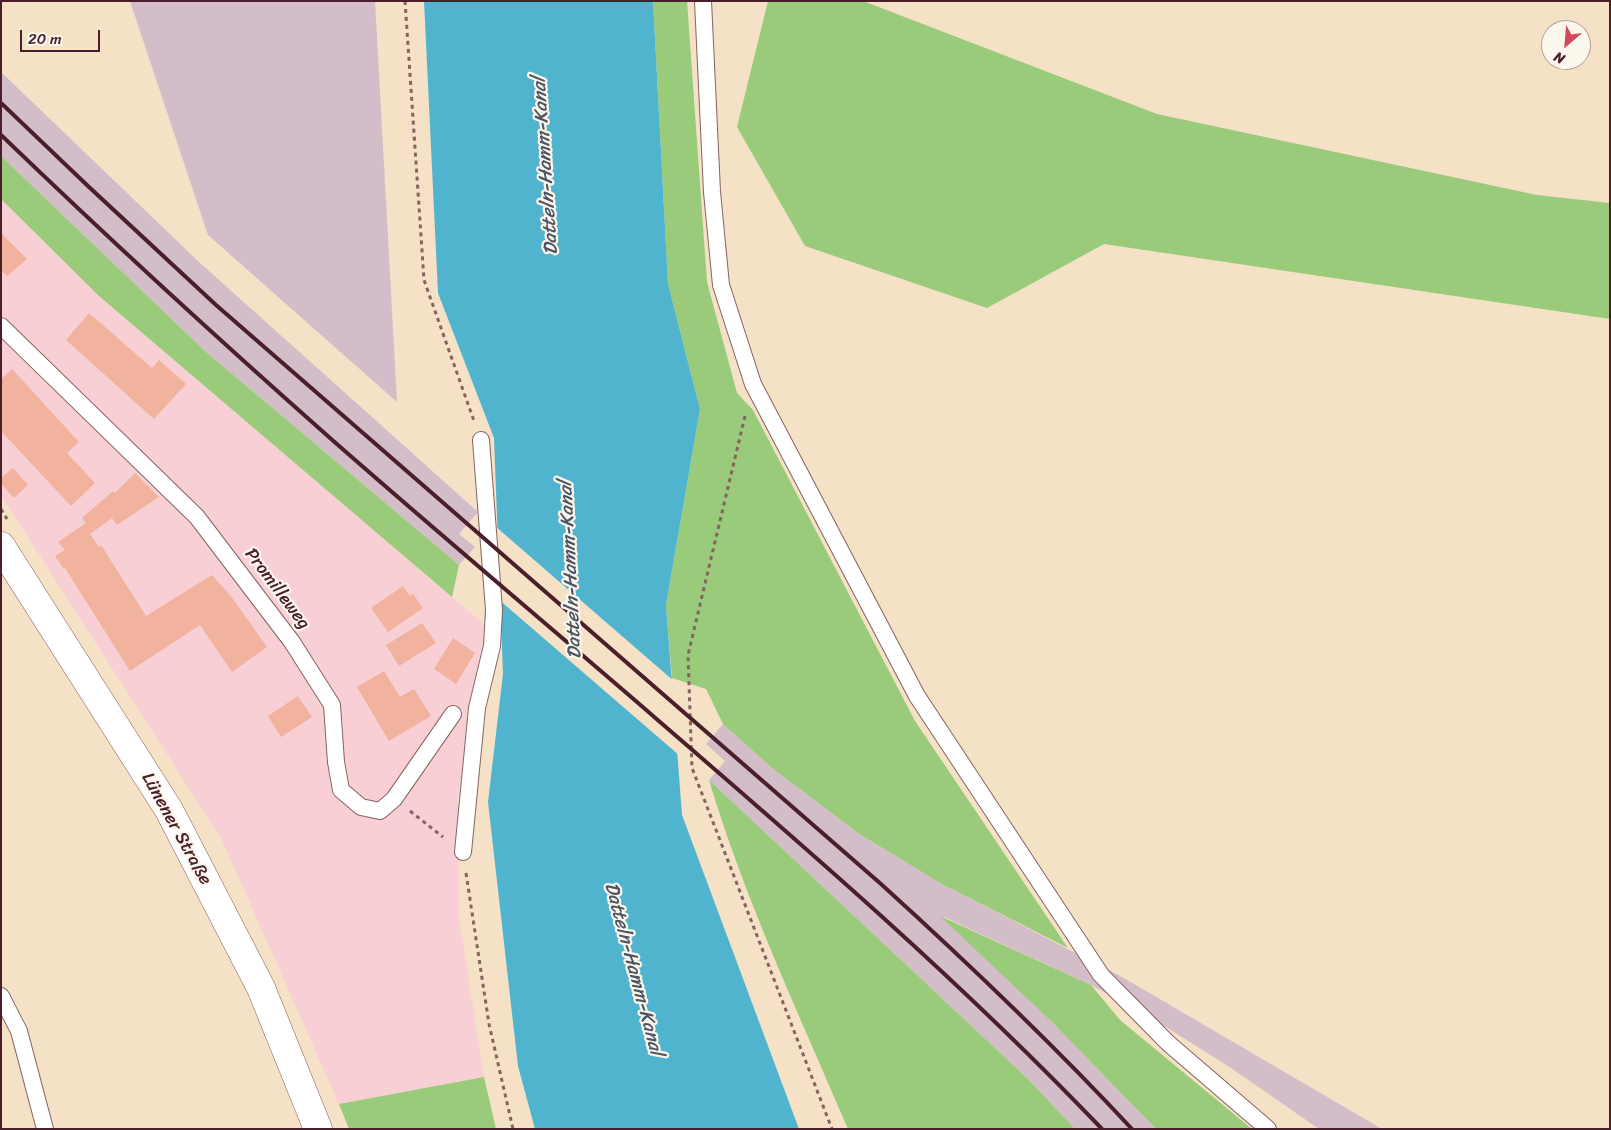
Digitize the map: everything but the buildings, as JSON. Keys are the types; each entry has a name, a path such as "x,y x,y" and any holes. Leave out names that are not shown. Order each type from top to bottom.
{"street":[{"name":"Lünener Straße","path":"1,546 168,810 261,988 318,1129"}],"lane":[{"path":"703,1 712,192 720,285 753,384 917,696 1101,975 1168,1043 1268,1129"},
{"name":"Promilleweg","path":"1,326 197,517 292,642 332,705 336,762 341,790 361,807 380,811 394,799 453,714"},
{"path":"463,852 477,708 492,646 494,610 481,440"},
{"path":"1,996 19,1031 45,1129"}],"path":[{"path":"405,1 424,280 481,440"},
{"path":"753,384 688,655 692,768 832,1129"},
{"path":"394,799 463,852 489,1024 513,1129"}],"shaded area":[{"path":"130,1 375,1 397,402 208,235"},
{"path":"1,72 199,262 478,512 459,534 475,547 459,565 206,352 1,156"},
{"path":"1,199 99,296 487,627 458,795 459,917 484,1077 339,1104 222,840 1,495"},
{"path":"723,724 772,768 858,833 940,883 1122,977 1382,1129 1319,1129 1231,1068 1166,1027 1091,985 942,916 1052,1022 1156,1129 1075,1129 1028,1079 709,780 725,761 706,744"}],"green space":[{"path":"653,1 687,1 707,282 737,393 753,410 915,721 1068,948 940,883 858,833 772,768 723,724 706,689 672,678 666,605 700,409 668,284"},
{"path":"768,1 863,1 1157,114 1537,195 1610,203 1610,319 1104,244 987,308 805,246 737,127"},
{"path":"1,156 206,352 459,565 452,597 99,296 1,199"},
{"path":"709,780 1028,1079 1075,1129 848,1129 756,913 723,825"},
{"path":"940,916 1091,985 1120,1020 1252,1129 1156,1129 1052,1022"},
{"path":"484,1077 496,1129 349,1129 339,1104"}],"water":[{"name":"Datteln-Hamm-Kanal","path":"424,1 653,1 668,284 700,409 666,605 682,815 799,1129 535,1129 518,1066 488,802 503,674 494,438 438,293"}],"pier":[{"path":"495,526 675,682 680,756 497,598"}],"railway":[{"path":"1,103 216,305 881,884 1009,1004 1132,1129"},
{"path":"1,135 164,288 330,438 811,853 931,961 1102,1129"}]}
